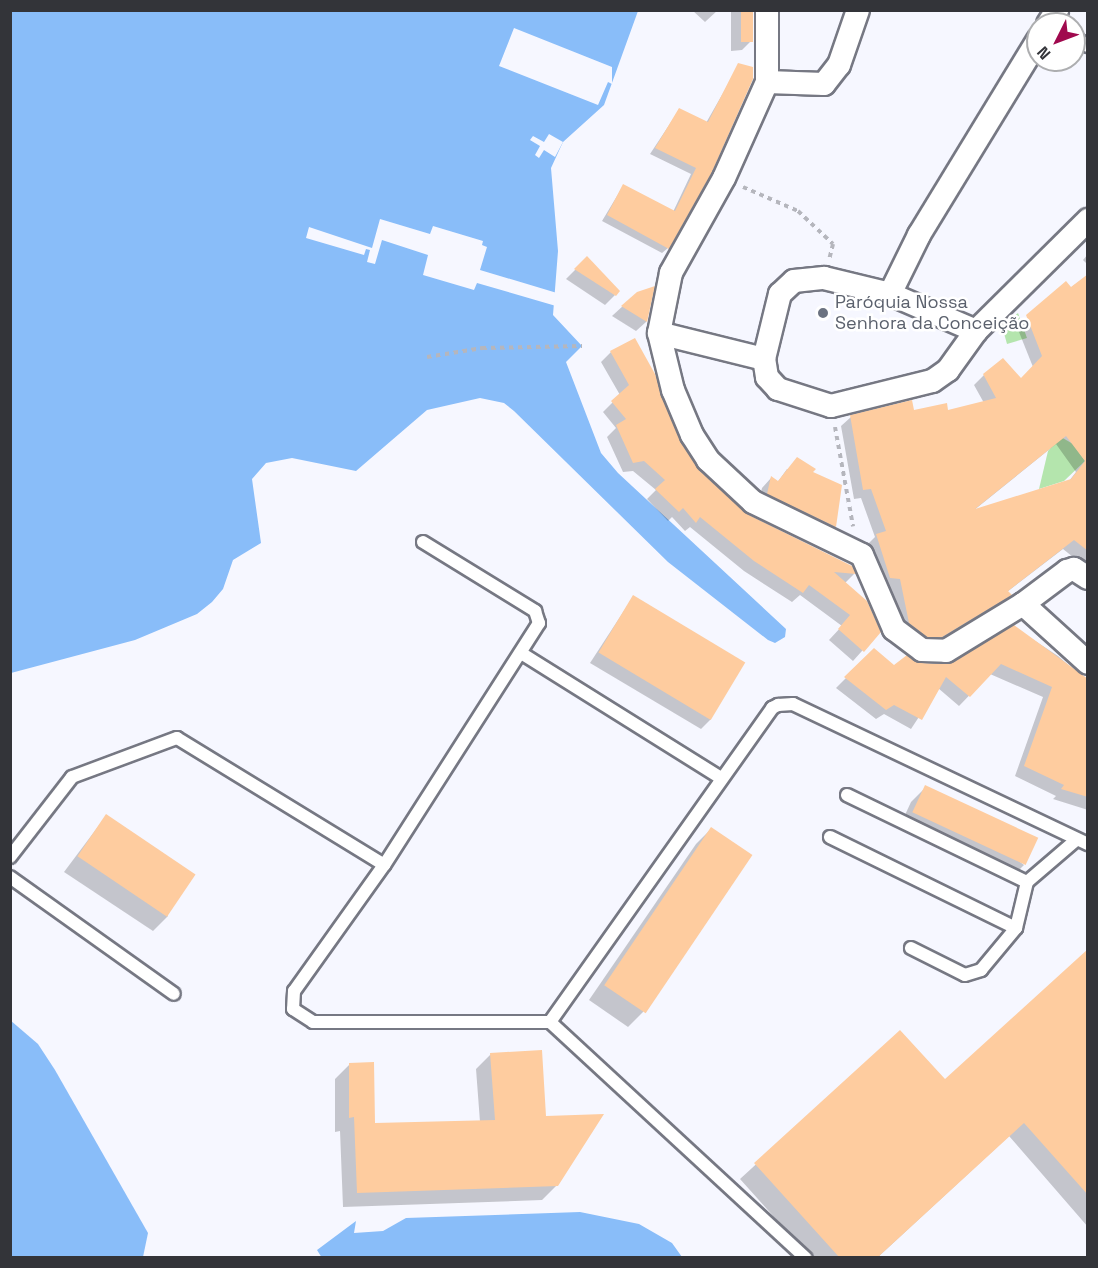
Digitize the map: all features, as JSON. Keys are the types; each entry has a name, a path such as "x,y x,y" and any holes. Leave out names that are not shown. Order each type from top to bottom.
{"street":[{"path":"767,10 767,82 724,178 671,273 659,333 673,390 692,435 715,468 753,502 781,519 862,555 892,624 911,644 934,653 946,651 1023,604 1067,571 1074,569 1088,578"},
{"path":"767,82 824,84 839,65 858,10"},
{"path":"890,294 919,235 1026,61"},
{"path":"976,331 890,294 824,278 795,281 783,289 764,359 767,377 778,388 831,406 932,381 948,370 976,331 1088,220"},
{"path":"659,333 764,359"},
{"path":"1023,604 1088,663"}],"lane":[{"path":"423,542 535,611 539,623 384,865 294,991 291,999 298,1015 313,1022 550,1022 806,1257"},
{"path":"521,652 721,778"},
{"path":"550,1022 772,708 793,705 1082,842 1027,882 1016,928 987,966 965,975 911,948"},
{"path":"10,857 72,777 177,738 384,865"},
{"path":"847,795 1027,882"},
{"path":"830,837 1016,928"},
{"path":"10,877 174,994"}],"path":[{"path":"724,178 798,211 833,244 824,278"},
{"path":"427,357 482,348 582,346"},
{"path":"831,406 862,555"}],"green space":[{"path":"1018,313 1027,338 1007,344 1002,326"},
{"path":"1061,437 1073,444 1085,461 1064,481 1039,489 1048,451"}],"water":[{"path":"10,11 638,11 604,105 563,142 551,168 558,251 553,315 582,346 566,362 601,453 618,473 786,629 785,637 775,643 768,640 668,562 514,411 504,403 480,398 427,410 356,471 292,458 266,463 252,479 261,543 233,560 223,589 212,602 197,614 135,640 11,673"},
{"path":"10,1020 38,1044 55,1070 148,1233 143,1257 11,1257"},
{"path":"580,1212 639,1224 672,1243 682,1257 322,1258 317,1250 356,1221 354,1233 383,1231 406,1218"}],"pier":[{"path":"514,28 612,67 612,84 608,82 598,105 499,66"},
{"path":"549,134 563,142 555,157 544,150 539,158 535,155 540,146 530,140 533,136 544,142"},
{"path":"380,219 430,234 433,226 483,241 482,245 487,247 480,270 557,293 556,306 477,283 474,290 423,275 428,255 382,240 375,264 367,262 370,250 366,249 364,255 306,238 309,227 372,248"}],"building":[{"path":"741,10 753,10 753,42 741,42"},
{"path":"738,63 753,67 753,79 712,172 669,249 607,215 623,184 675,211 696,168 655,148 679,108 708,122"},
{"path":"587,256 620,291 616,296 574,269"},
{"path":"1088,274 1088,551 1074,540 1008,591 1012,595 942,637 927,637 909,623 900,579 890,578 876,534 886,531 871,489 863,490 850,415 912,400 914,410 947,403 948,410 996,398 983,374 1003,358 1021,378 1042,356 1026,315 1066,281 1071,287","holes":["1066,436 1085,461 1071,479 975,509"]},
{"path":"655,286 647,322 621,306 637,292"},
{"path":"635,338 655,374 680,440 699,470 747,514 852,566 856,574 834,572 867,601 881,632 864,652 838,629 850,615 809,585 803,593 754,561 700,517 696,523 683,508 679,512 655,489 665,480 644,461 633,463 616,425 626,419 611,401 629,385 610,351"},
{"path":"797,457 816,469 813,472 842,485 836,527 767,494 771,476 778,481"},
{"path":"633,595 745,662 711,720 598,652"},
{"path":"1014,625 1088,679 1088,797 1061,789 1064,785 1024,766 1052,687 1001,664 970,697 946,677 922,720 894,705 886,710 844,677 874,648 894,665 907,655 921,663 946,664"},
{"path":"925,785 1038,838 1026,865 912,812"},
{"path":"106,814 196,874 167,917 77,856"},
{"path":"711,827 752,855 646,1013 604,985"},
{"path":"1088,949 1088,1195 1024,1123 878,1257 839,1257 754,1163 900,1030 945,1079"},
{"path":"542,1050 546,1116 604,1114 558,1186 357,1193 354,1117 349,1118 349,1063 374,1062 375,1123 495,1120 490,1053"}],"place":[{"name":"Paróquia Nossa Senhora da Conceição","path":"823,313"}]}
